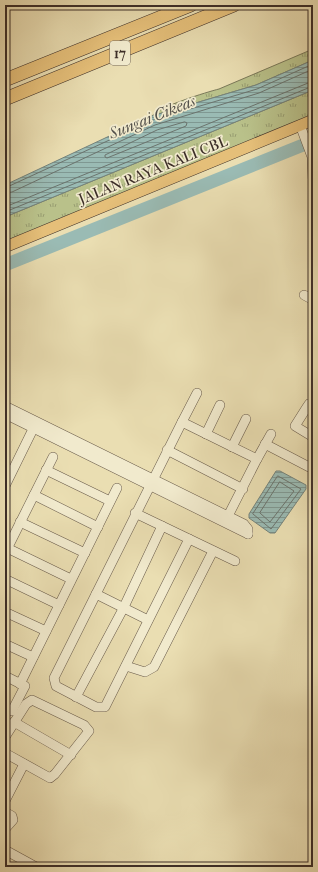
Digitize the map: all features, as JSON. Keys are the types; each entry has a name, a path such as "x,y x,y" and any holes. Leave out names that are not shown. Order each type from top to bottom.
{"highway":[{"name":"17","path":"5,80 191,5"},
{"name":"17","path":"5,99 234,5"}],"main road":[{"name":"JALAN RAYA KALI CBL","path":"5,247 313,120"}],"street":[{"path":"300,126 312,157 313,180"},
{"path":"304,295 313,300"},
{"path":"189,539 105,707 96,707 58,688 54,681 151,482 197,392"},
{"path":"313,406 309,404 307,406 295,426 313,437"},
{"path":"206,434 220,405"},
{"path":"5,406 35,425"},
{"path":"5,414 35,425 151,482 248,534 248,529 244,524 151,482"},
{"path":"232,447 246,419"},
{"path":"182,422 257,459"},
{"path":"5,486 35,425"},
{"path":"228,516 271,434"},
{"path":"265,444 313,469"},
{"path":"167,450 243,489"},
{"path":"53,457 6,549 71,579"},
{"path":"46,470 110,501"},
{"path":"20,684 32,657 117,488"},
{"path":"34,494 98,527"},
{"path":"136,513 235,561"},
{"path":"20,522 84,553"},
{"path":"76,697 123,609 162,526"},
{"path":"126,666 145,672 154,667 213,551"},
{"path":"5,579 59,605"},
{"path":"96,594 123,609 148,620"},
{"path":"5,612 46,631"},
{"path":"5,644 32,657"},
{"path":"5,676 25,686 12,711 5,708"},
{"path":"5,753 50,778 89,733 89,728 32,700 26,704 6,734"},
{"path":"14,722 71,754"},
{"path":"5,801 24,764"},
{"path":"5,812 12,816 13,820 5,829"},
{"path":"5,850 36,867"}],"green space":[{"path":"313,49 313,60 256,85 152,116 163,108 194,96 219,89"},
{"path":"313,90 313,120 5,247 5,217"}],"water":[{"name":"Sungai Cikeas","path":"313,60 313,90 5,217 5,185 152,116 256,85"},
{"path":"276,471 280,471 306,485 306,489 275,533 270,533 249,518 249,514"}],"waterway":[{"path":"5,265 313,141"}]}
